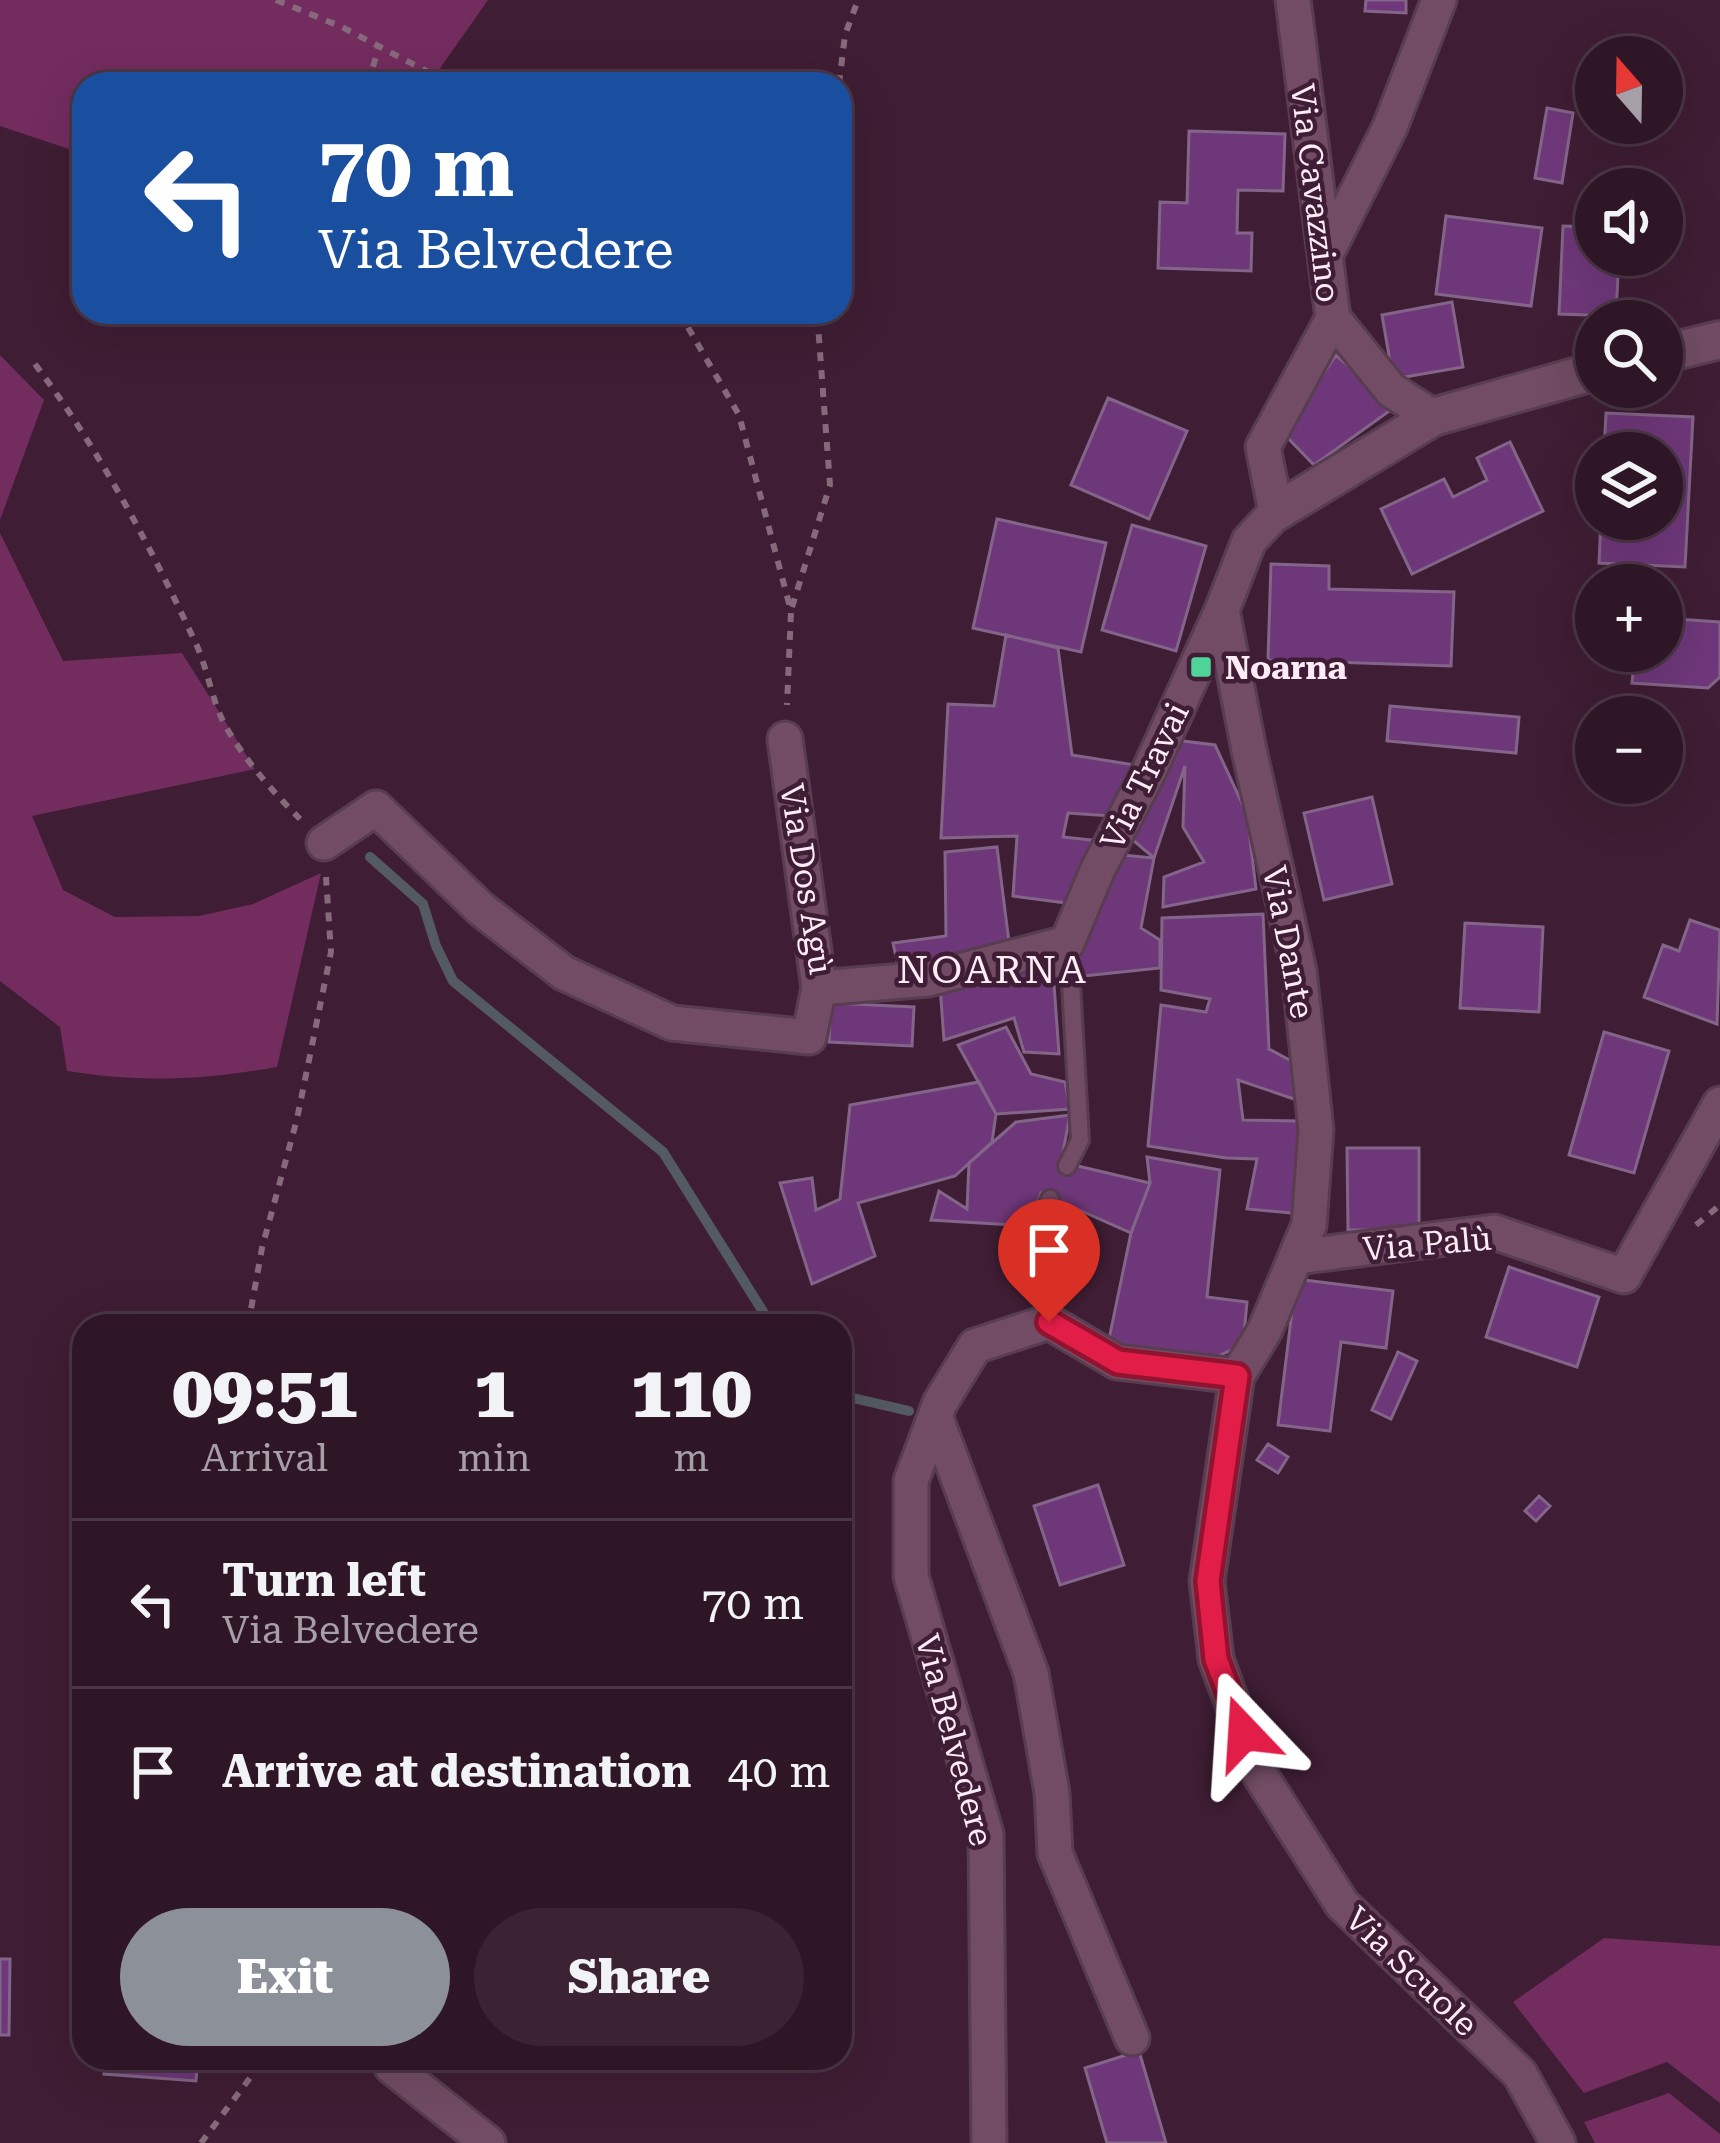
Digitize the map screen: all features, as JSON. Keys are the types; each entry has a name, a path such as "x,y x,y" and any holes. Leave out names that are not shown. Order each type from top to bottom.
{"street":[{"name":"Via Cavazzino","path":"1276,512 1263,447 1333,318 1293,0"},
{"path":"1327,252 1390,127 1439,0"},
{"path":"1333,318 1391,390 1433,418"},
{"path":"1683,349 1720,340"},
{"path":"1222,610 1249,541 1276,512 1433,418 1575,377"},
{"name":"Via Travai","path":"1057,946 1148,773 1222,610"},
{"name":"Via Dante","path":"1222,610 1302,994 1316,1130 1309,1225 1265,1330 1237,1376"},
{"name":"Via Dos Agù","path":"785,740 819,988 928,979 1057,946"},
{"path":"324,843 376,808 481,909 564,973 672,1023 809,1037 819,988"},
{"name":"Via Palù","path":"1296,1257 1494,1232 1624,1276 1720,1104"},
{"path":"1049,1322 1118,1362 1237,1376"},
{"name":"Via Belvedere","path":"989,2143 986,1834 911,1576 911,1481 935,1416 975,1346 1049,1322"},
{"name":"Via Scuole","path":"1237,1376 1208,1581 1216,1659 1257,1770 1342,1904 1520,2074 1558,2143"},
{"path":"935,1416 1030,1673 1052,1792 1055,1853 1132,2038"},
{"path":"397,2070 488,2143"}],"lane":[{"path":"1057,946 1071,984 1080,1140 1067,1166"},
{"path":"1049,1322 1034,1265 1042,1216 1050,1199"}],"path":[{"path":"276,0 428,72"},
{"path":"840,72 845,34 858,0"},
{"path":"371,72 379,46"},
{"path":"686,324 740,415 791,611"},
{"path":"785,740 791,611 830,485 818,324"},
{"path":"35,364 61,399 140,533 199,649 224,724 279,798 324,843 331,952 250,1314"},
{"path":"201,2143 256,2070"}],"shaded area":[{"path":"0,0 488,0 437,72 72,72 72,150 0,126"},
{"path":"0,355 44,400 0,520"},
{"path":"0,533 63,661 182,653 255,769 32,816 63,890 115,917 199,916 253,904 321,873 277,1067 172,1078 67,1071 60,1027 0,981"},
{"path":"1604,1938 1720,1946 1720,2103 1667,2062 1584,2093 1513,2002"},
{"path":"1669,2093 1720,2134 1720,2143 1595,2143 1584,2122"}],"building":[{"path":"1366,0 1406,0 1406,13 1365,11"},
{"path":"1547,108 1573,113 1562,183 1535,178"},
{"path":"1189,131 1285,134 1283,191 1238,190 1237,233 1252,233 1251,271 1158,268 1160,202 1187,203"},
{"path":"1446,216 1542,228 1531,306 1436,294"},
{"path":"1563,226 1575,226 1575,276 1618,276 1617,300 1575,300 1575,315 1559,314"},
{"path":"1452,302 1463,367 1393,379 1382,315"},
{"path":"1336,355 1395,407 1314,465 1283,433"},
{"path":"1108,398 1187,431 1149,519 1071,485"},
{"path":"1606,413 1693,417 1685,567 1599,563 1600,540 1683,540 1683,432 1605,432"},
{"path":"1510,442 1543,511 1412,574 1381,509 1444,479 1453,497 1487,480 1477,458"},
{"path":"997,519 1106,543 1081,652 973,628"},
{"path":"1132,525 1206,546 1176,651 1102,630"},
{"path":"1271,564 1329,566 1329,589 1454,592 1451,666 1268,660"},
{"path":"1683,619 1720,622 1720,677 1708,688 1632,683 1633,672 1683,672"},
{"path":"1006,635 1058,648 1072,755 1141,766 1111,816 1068,813 1063,837 1092,840 1074,904 1013,896 1017,836 941,838 948,704 994,706"},
{"path":"1390,706 1519,717 1516,753 1387,741"},
{"path":"1175,740 1215,745 1247,814 1256,889 1163,907 1164,877 1204,862 1183,827 1185,766 1154,858 1127,835"},
{"path":"1372,797 1392,884 1324,900 1304,813"},
{"path":"997,847 1010,950 899,971 893,943 946,936 945,852"},
{"path":"1112,854 1154,858 1141,928 1160,940 1160,968 1074,977 1084,924"},
{"path":"1263,914 1269,1049 1293,1062 1297,1100 1238,1080 1243,1120 1300,1121 1303,1214 1247,1209 1257,1159 1148,1146 1161,1005 1206,1012 1210,999 1161,990 1162,918"},
{"path":"1690,920 1720,930 1717,1024 1644,997 1663,945 1679,951"},
{"path":"1465,923 1543,927 1539,1012 1460,1008"},
{"path":"1052,956 1059,1054 1024,1052 1014,1018 944,1040 940,986"},
{"path":"831,1003 914,1007 912,1046 829,1042"},
{"path":"1006,1027 1031,1074 1065,1082 1070,1109 996,1114 958,1045"},
{"path":"1604,1032 1669,1051 1634,1173 1569,1155"},
{"path":"979,1082 996,1114 992,1142 955,1176 858,1203 875,1256 812,1284 780,1183 812,1178 816,1210 840,1199 850,1105"},
{"path":"1070,1115 1061,1162 1150,1183 1131,1233 1041,1193 1029,1226 931,1220 939,1191 967,1209 969,1163 1016,1122"},
{"path":"1347,1148 1419,1148 1419,1230 1348,1230"},
{"path":"1147,1157 1220,1170 1207,1297 1247,1302 1243,1345 1211,1359 1108,1344 1131,1233 1150,1183"},
{"path":"1509,1267 1599,1297 1577,1367 1486,1337"},
{"path":"1296,1279 1393,1291 1386,1348 1341,1342 1330,1431 1278,1425"},
{"path":"1398,1352 1417,1361 1391,1419 1372,1410"},
{"path":"1268,1444 1288,1457 1278,1473 1257,1460"},
{"path":"1098,1485 1124,1565 1060,1585 1034,1506"},
{"path":"1539,1496 1550,1506 1536,1521 1525,1511"},
{"path":"0,1959 10,1959 9,2035 0,2035"},
{"path":"1139,2051 1166,2143 1107,2143 1085,2068"},
{"path":"104,2070 197,2070 196,2081 104,2074"}],"waterway":[{"path":"370,857 423,904 453,981 663,1152 764,1314"},
{"path":"852,1398 909,1411"}],"place":[{"name":"Noarna","path":"1201,667"}],"district":[{"name":"NOARNA","path":"993,969"}],"route":[{"path":"1049,1322 1118,1362 1237,1376 1208,1581 1216,1659 1244,1733"}]}
